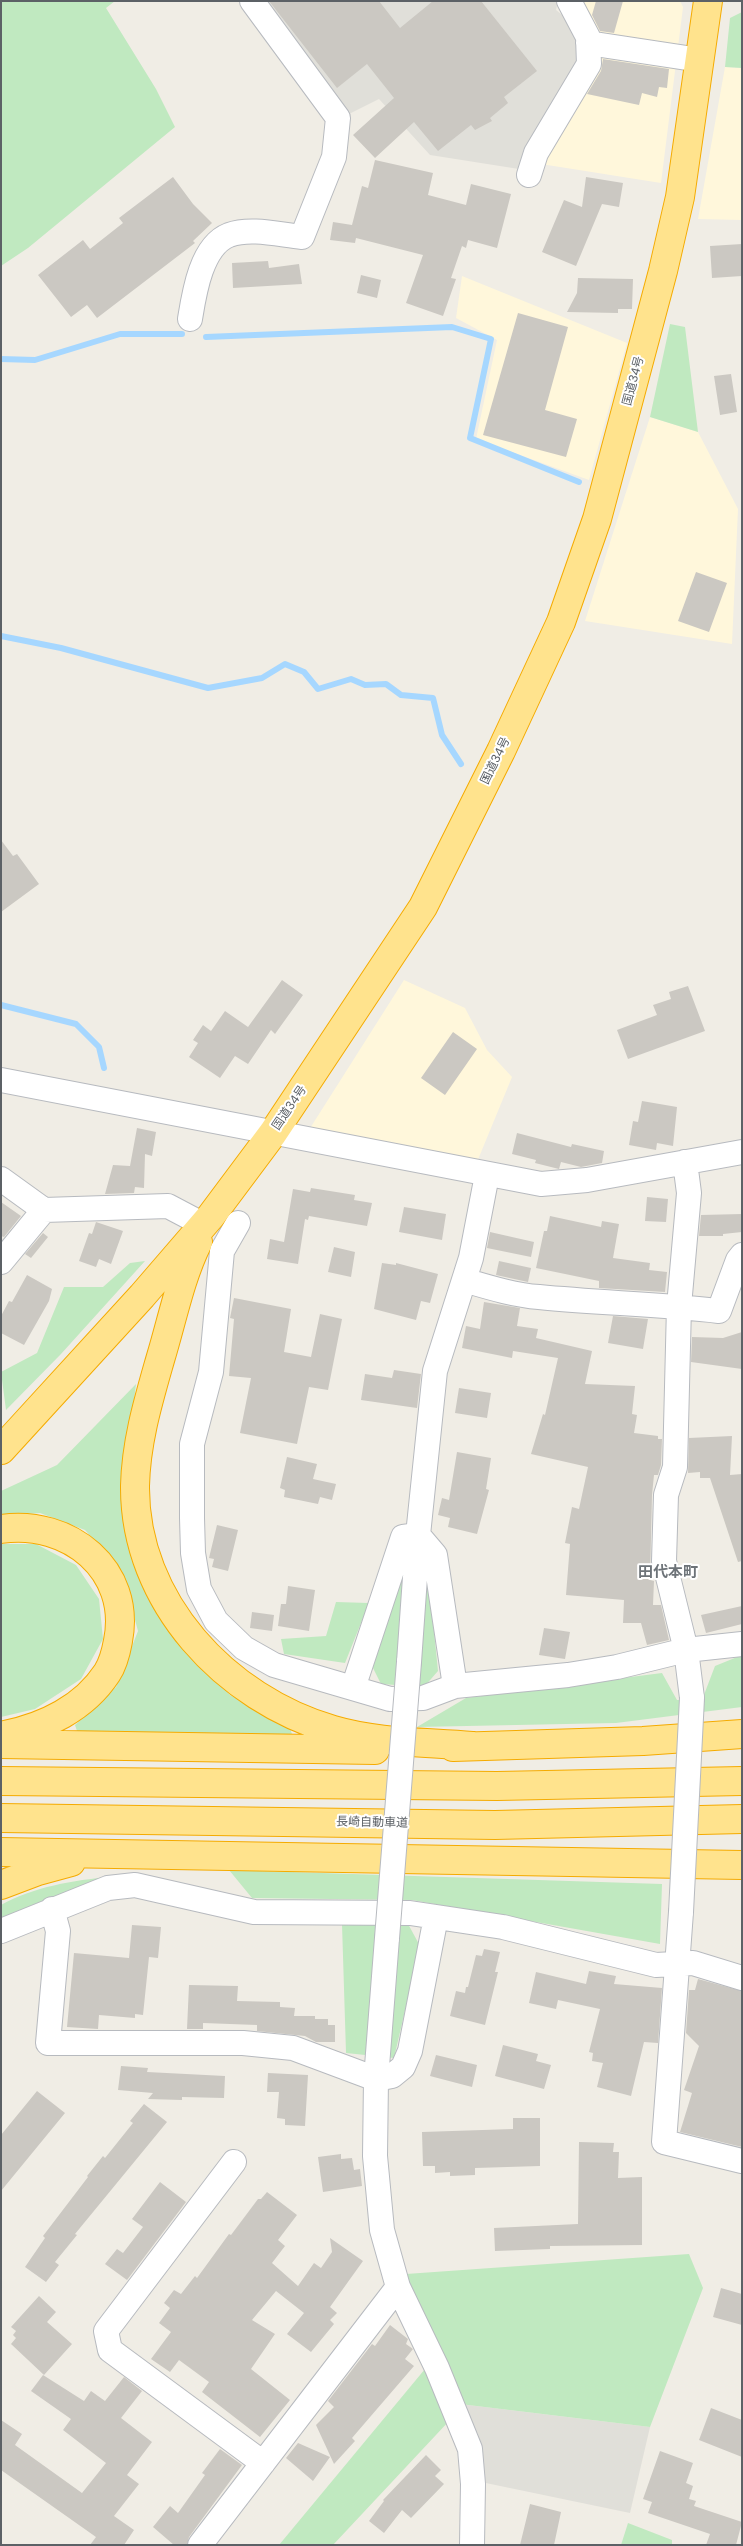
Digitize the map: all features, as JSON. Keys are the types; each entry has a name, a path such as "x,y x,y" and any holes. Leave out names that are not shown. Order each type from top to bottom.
{"highway":[{"name":"国道34号","path":"1,1450 41,1404 142,1296 208,1220 273,1133 424,907 501,751 560,622 597,519 663,271 680,197 708,1"},
{"path":"208,1220 184,1278 146,1409 137,1448 135,1488 139,1523 148,1557 160,1586 176,1616 196,1644 220,1669 269,1704 334,1730 379,1738 472,1746"},
{"name":"国道34号","path":"1,1440 41,1404"},
{"path":"1,1529 31,1528 54,1533 74,1542 92,1554 105,1572 115,1591 120,1609 120,1631 116,1652 108,1672 94,1690 74,1707 53,1719 26,1731 1,1736"},
{"path":"1,1744 362,1751 642,1741 742,1734"},
{"path":"1,1780 497,1786 742,1781"},
{"name":"長崎自動車道","path":"1,1818 495,1825 742,1820"},
{"path":"1,1852 742,1865"},
{"path":"1,1885 38,1871 70,1862 129,1854"}],"street":[{"path":"190,319 195,284 212,248 228,235 247,232 302,237 334,157 338,118 252,1"},
{"path":"529,175 536,153 589,64 588,37 569,1"},
{"path":"588,43 700,60"},
{"path":"1,1080 108,1099 273,1133 541,1184 587,1180 742,1152"},
{"path":"685,1162 689,1193 679,1306 675,1467 666,1495 664,1561 686,1650 692,1698 681,1912 664,2142 742,2161"},
{"path":"472,2545 473,2484 470,2448 437,2368 398,2287 382,2230 375,2156 376,2078 418,1535 435,1371 471,1258 487,1175"},
{"path":"1,1179 44,1210 168,1206 208,1220"},
{"path":"1,1262 44,1210"},
{"path":"238,1223 222,1251 211,1372 192,1444 193,1552 199,1589 216,1621 244,1648 274,1665 390,1699 423,1698 455,1686 568,1675 617,1667 686,1650 742,1644"},
{"path":"464,1280 498,1290 537,1297 679,1306 720,1311 738,1260 742,1255"},
{"path":"353,1688 403,1537 418,1535"},
{"path":"418,1535 435,1555 455,1686"},
{"path":"1,1931 108,1888 135,1885 254,1912 410,1913 503,1927 656,1965 693,1963 742,1978"},
{"path":"52,1909 58,1931 48,2043 243,2043 293,2048 376,2078 392,2076 403,2067 410,2051 436,1917"},
{"path":"234,2162 106,2331 110,2350 263,2463"},
{"path":"200,2545 398,2287"}],"shaded area":[{"path":"256,1 558,1 556,10 571,22 581,42 580,67 519,169 430,155 379,99 343,117"},
{"path":"579,1 680,1 683,7 661,183 541,164"},
{"path":"725,67 742,68 742,220 698,219"},
{"path":"462,276 627,343 589,480 476,439 497,340 456,318"},
{"path":"650,417 698,432 738,509 732,644 585,621"},
{"path":"404,980 465,1008 487,1050 512,1077 477,1162 307,1133"},
{"path":"460,2404 650,2427 630,2513 481,2482 478,2434"}],"green space":[{"path":"1,1 115,1 106,8 156,89 175,127 28,248 1,266"},
{"path":"742,12 742,68 725,67 730,18"},
{"path":"670,324 685,327 698,432 650,417"},
{"path":"145,1261 61,1354 6,1410 1,1372 37,1353 64,1287 103,1287 130,1263"},
{"path":"136,1384 123,1493 179,1641 230,1695 289,1725 292,1734 78,1734 75,1725 116,1687 138,1631 122,1571 85,1530 40,1513 1,1516 1,1491 57,1465"},
{"path":"1,1544 36,1544 76,1565 99,1599 103,1639 81,1679 35,1709 1,1717"},
{"path":"407,1553 427,1561 438,1671 424,1687 381,1684 370,1662"},
{"path":"336,1602 369,1603 345,1663 284,1654 281,1639 326,1636"},
{"path":"742,1655 742,1707 616,1723 417,1727 466,1698 662,1673 677,1700 702,1700 715,1666"},
{"path":"229,1870 662,1884 660,1944 412,1900 252,1898"},
{"path":"110,1877 1,1919 1,1905 26,1893 68,1882"},
{"path":"407,1922 420,1946 394,2058 346,2053 342,1924"},
{"path":"689,2254 703,2288 650,2427 460,2404 406,2274"},
{"path":"425,2369 450,2420 333,2545 279,2545"},
{"path":"628,2523 672,2540 672,2545 621,2545"}],"building":[{"path":"269,1 379,1 400,28 433,1 481,1 537,71 504,97 508,103 490,118 492,121 475,130 471,125 438,151 414,122 375,158 353,135 394,98 367,64 337,88"},
{"path":"596,1 623,1 614,33 600,31 592,15"},
{"path":"603,59 669,69 667,88 659,87 657,97 642,93 639,105 587,94 601,71"},
{"path":"375,160 433,173 428,195 466,205 471,184 511,194 497,248 468,240 466,248 462,246 451,278 456,279 443,316 406,303 423,255 356,238 355,243 330,240 333,222 352,225 362,186 368,188"},
{"path":"173,177 193,204 212,223 193,241 195,243 97,318 87,305 71,317 38,275 83,240 90,249 123,223 119,218"},
{"path":"586,177 623,183 619,207 602,204 576,266 542,252 564,200 582,207"},
{"path":"742,244 742,276 712,278 710,246"},
{"path":"268,261 269,268 299,264 302,284 233,288 232,263"},
{"path":"361,275 381,280 377,298 357,293"},
{"path":"578,278 633,279 632,309 618,309 618,313 567,312 577,293"},
{"path":"518,313 568,327 545,410 577,419 566,457 483,435"},
{"path":"731,374 737,412 720,415 714,376"},
{"path":"696,572 727,583 709,632 678,621"},
{"path":"1,840 13,856 17,854 39,884 1,912"},
{"path":"282,980 303,995 275,1034 271,1030 248,1064 235,1056 220,1078 189,1057 198,1043 193,1040 203,1025 211,1031 225,1011 248,1027"},
{"path":"688,986 705,1031 628,1059 617,1030 657,1015 653,1005 671,999 669,992"},
{"path":"453,1032 477,1049 445,1095 421,1078"},
{"path":"642,1101 677,1107 673,1146 657,1143 656,1150 629,1145 633,1121 638,1122"},
{"path":"137,1128 156,1132 152,1156 145,1154 144,1188 135,1187 134,1193 105,1194 113,1165 130,1166"},
{"path":"517,1133 571,1147 572,1144 604,1151 602,1163 581,1167 561,1162 559,1169 535,1163 536,1160 512,1154"},
{"path":"311,1188 355,1195 354,1200 372,1203 367,1226 309,1216 308,1220 305,1219 298,1264 267,1259 270,1239 284,1242 293,1189 310,1192"},
{"path":"647,1197 668,1199 666,1222 645,1221"},
{"path":"1,1202 21,1216 4,1237 1,1236"},
{"path":"404,1207 446,1214 442,1240 399,1232"},
{"path":"742,1214 742,1232 723,1234 723,1236 699,1236 701,1215"},
{"path":"550,1216 601,1227 602,1221 619,1224 613,1258 650,1263 649,1270 667,1272 665,1292 599,1288 599,1281 536,1268 544,1231 547,1231"},
{"path":"96,1222 123,1231 111,1264 99,1259 96,1267 79,1261 89,1233 92,1234"},
{"path":"490,1232 534,1242 531,1257 487,1248"},
{"path":"43,1233 48,1237 31,1258 25,1254"},
{"path":"334,1247 355,1252 351,1277 328,1272"},
{"path":"499,1261 531,1268 528,1282 496,1275"},
{"path":"382,1263 396,1265 396,1263 438,1274 430,1303 421,1301 416,1320 374,1309"},
{"path":"27,1275 52,1289 49,1301 24,1345 1,1333 1,1316 9,1301 12,1302"},
{"path":"234,1298 291,1309 284,1352 311,1357 320,1314 342,1319 328,1390 309,1387 297,1444 240,1433 251,1378 229,1376 234,1319 230,1318"},
{"path":"484,1302 520,1308 517,1326 538,1329 536,1338 592,1351 585,1384 635,1386 632,1414 637,1415 634,1433 658,1436 658,1439 662,1439 661,1465 658,1475 654,1475 652,1495 650,1580 654,1581 653,1605 661,1605 669,1640 647,1645 641,1623 623,1623 624,1600 566,1595 570,1544 565,1543 572,1507 579,1509 588,1467 531,1454 543,1414 545,1415 558,1358 513,1351 512,1358 462,1348 466,1326 480,1329"},
{"path":"613,1316 648,1319 643,1349 608,1343"},
{"path":"742,1332 742,1369 691,1362 692,1337 723,1338"},
{"path":"394,1370 421,1374 417,1408 361,1400 365,1374 392,1378"},
{"path":"459,1388 491,1393 487,1418 455,1413"},
{"path":"732,1436 730,1475 742,1474 742,1561 738,1562 710,1478 700,1478 700,1472 688,1473 689,1438"},
{"path":"457,1452 491,1458 486,1489 489,1490 477,1534 448,1527 450,1518 438,1515 442,1498 449,1500"},
{"path":"287,1457 317,1464 313,1479 336,1484 332,1500 320,1497 318,1504 284,1497 285,1490 280,1488"},
{"path":"217,1525 238,1530 228,1571 212,1567 214,1559 209,1558"},
{"path":"288,1586 315,1590 309,1631 278,1626 281,1604 286,1604"},
{"path":"742,1606 742,1624 706,1633 701,1615"},
{"path":"252,1612 274,1615 272,1631 250,1628"},
{"path":"544,1628 570,1632 565,1659 539,1655"},
{"path":"132,1925 161,1927 158,1958 149,1957 143,2015 135,2014 135,2018 99,2015 98,2029 67,2027 74,1953 129,1958"},
{"path":"484,1949 500,1952 495,1972 498,1972 485,2025 450,2016 456,1991 465,1993 476,1955 482,1956"},
{"path":"589,1971 616,1976 614,1984 662,1988 658,2043 644,2042 631,2096 597,2087 603,2063 592,2061 593,2053 589,2052 600,2009 558,2000 556,2009 529,2003 536,1972 586,1984"},
{"path":"698,1979 742,1991 742,2147 680,2132 692,2093 684,2090 699,2046 686,2033 689,1990 695,1990"},
{"path":"189,1985 238,1986 237,2001 280,2002 280,2007 295,2008 294,2016 315,2016 315,2019 328,2019 328,2025 335,2025 335,2042 316,2042 305,2036 257,2031 257,2025 203,2023 203,2029 187,2029"},
{"path":"503,2045 538,2054 536,2061 551,2065 544,2089 495,2076"},
{"path":"436,2055 477,2065 472,2087 430,2076"},
{"path":"121,2066 148,2068 147,2072 225,2076 224,2098 182,2097 182,2100 148,2099 153,2093 118,2090"},
{"path":"268,2073 308,2075 305,2126 285,2125 285,2119 277,2118 279,2092 267,2092"},
{"path":"37,2091 65,2113 1,2191 1,2135"},
{"path":"144,2104 167,2122 75,2234 77,2235 55,2262 59,2265 46,2282 25,2267 45,2238 43,2236 87,2176 103,2156 105,2158 133,2123 130,2121"},
{"path":"513,2118 540,2118 540,2166 475,2168 475,2175 450,2176 450,2172 435,2173 435,2166 423,2166 422,2132 513,2129"},
{"path":"579,2142 614,2143 613,2152 619,2152 618,2178 642,2177 642,2245 550,2246 550,2249 495,2251 494,2228 578,2224"},
{"path":"341,2154 341,2159 352,2158 354,2170 360,2169 362,2186 323,2192 318,2157"},
{"path":"160,2182 186,2202 127,2280 105,2264 117,2249 123,2253 143,2227 132,2219"},
{"path":"267,2192 297,2215 278,2240 285,2246 272,2263 298,2286 314,2263 321,2268 332,2252 330,2238 363,2261 330,2307 337,2313 330,2320 334,2324 311,2352 287,2334 304,2313 276,2291 252,2320 275,2334 251,2369 290,2400 260,2437 202,2392 209,2382 179,2360 170,2372 151,2359 171,2332 159,2323 170,2308 164,2303 174,2290 181,2294 195,2276 197,2278 229,2234 231,2235 258,2199 261,2199"},
{"path":"721,2288 742,2294 742,2325 713,2317"},
{"path":"39,2296 56,2312 47,2322 72,2344 44,2375 11,2344 16,2338 13,2335 16,2331 11,2327"},
{"path":"390,2325 408,2339 406,2344 413,2349 405,2359 414,2366 352,2438 355,2441 334,2464 316,2425 334,2407 328,2401 372,2344 375,2346"},
{"path":"43,2375 84,2401 91,2391 105,2401 124,2377 142,2391 121,2418 152,2442 127,2475 139,2484 114,2516 134,2530 124,2545 90,2545 96,2537 1,2470 1,2420 22,2434 15,2445 82,2493 106,2463 63,2430 71,2419 31,2391"},
{"path":"711,2408 742,2420 742,2457 699,2440"},
{"path":"298,2443 330,2457 313,2481 286,2458"},
{"path":"220,2449 242,2465 189,2537 187,2545 174,2545 153,2527 170,2506 178,2513 205,2475 202,2473"},
{"path":"660,2451 693,2463 686,2483 693,2486 689,2499 696,2501 694,2506 742,2522 736,2545 706,2545 710,2534 648,2513 652,2502 643,2499"},
{"path":"426,2455 441,2470 435,2476 444,2484 411,2518 402,2510 384,2533 369,2521 383,2500"},
{"path":"530,2504 561,2512 554,2545 520,2545"}],"waterway":[{"path":"206,337 452,327 491,339 470,438 579,482"},
{"path":"1,359 35,360 120,334 182,334"},
{"path":"1,636 61,648 208,688 262,678 285,664 304,672 318,689 351,679 365,685 386,684 401,695 433,698 442,735 461,764"},
{"path":"1,1005 76,1024 99,1047 104,1068"}],"district":[{"name":"田代本町","path":"668,1573"}]}
